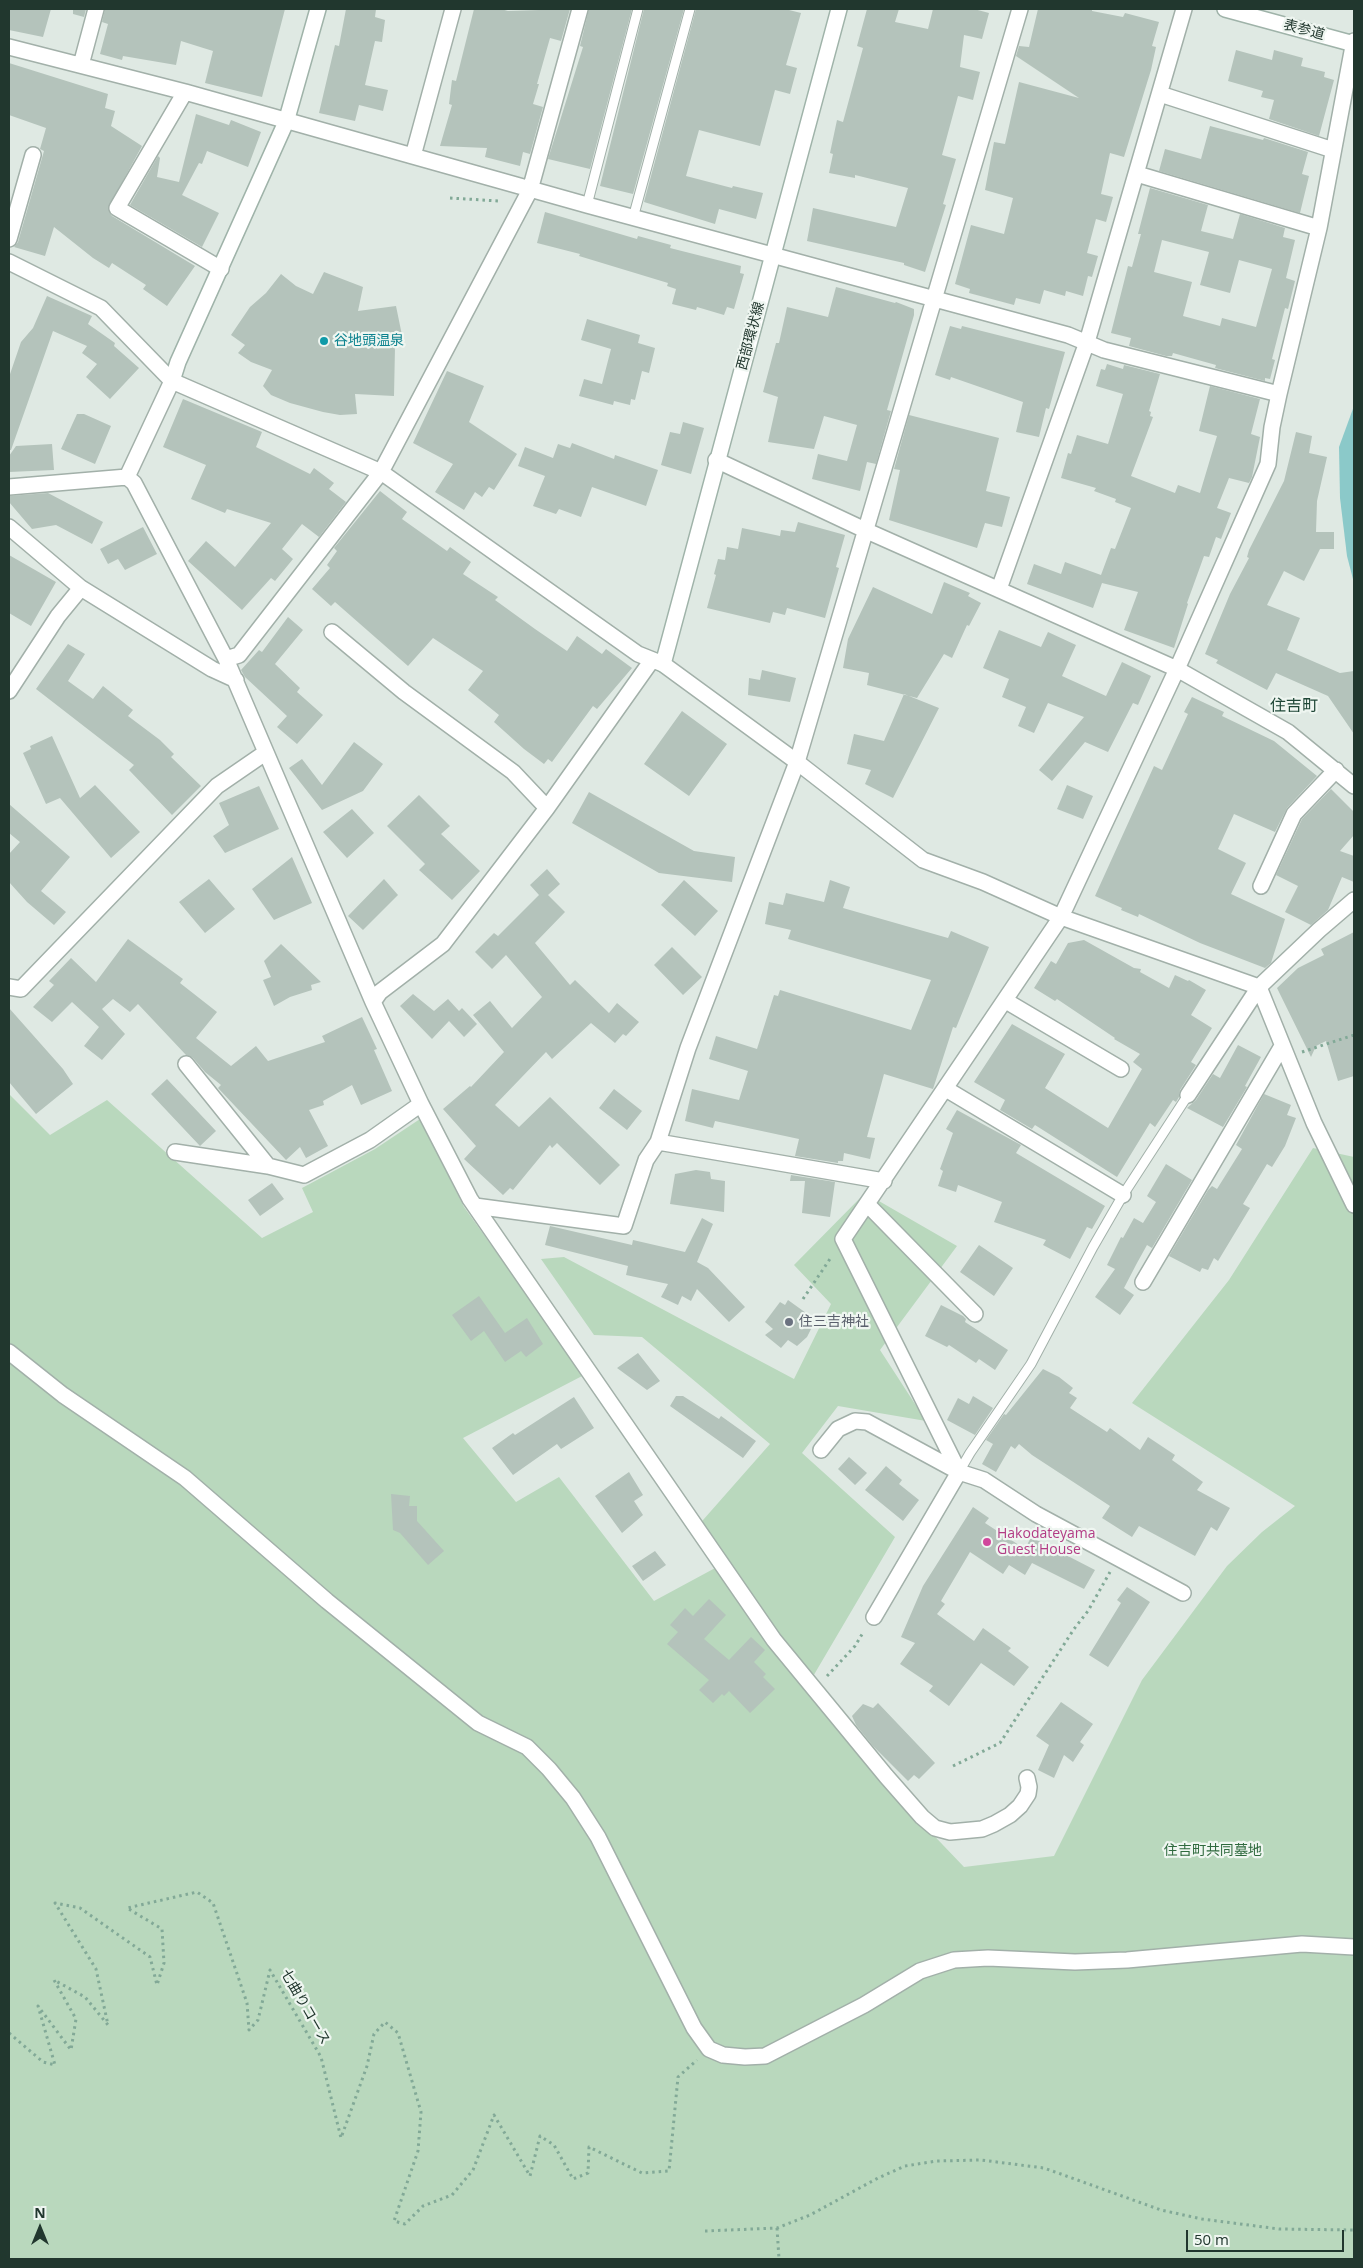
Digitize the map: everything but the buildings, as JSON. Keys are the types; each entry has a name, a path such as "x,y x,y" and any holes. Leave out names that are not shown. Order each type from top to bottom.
{"street":[{"path":"81,66 96,9"},
{"path":"127,477 172,381 178,362 286,122 318,9"},
{"path":"413,156 453,9"},
{"path":"226,659 239,655 381,472 530,190 580,9"},
{"name":"西部環状線","path":"657,662 716,460 839,9"},
{"path":"475,1206 624,1226 646,1160 658,1142 688,1048 797,762 1020,9"},
{"path":"999,589 1087,342 1184,9"},
{"name":"表参道","path":"1225,9 1354,43"},
{"path":"960,1472 844,1239 1061,917 1177,669 1268,464 1272,427 1319,228 1354,43"},
{"path":"9,47 185,92 530,190 1068,335 1104,350 1279,394"},
{"path":"185,92 117,208 221,269"},
{"path":"1160,94 1333,150"},
{"path":"9,239 33,155"},
{"path":"1137,174 1319,228"},
{"path":"9,262 101,308 172,381 381,472 638,654 657,662 797,762 923,860 983,882 1061,917 1259,987 1314,1123 1354,1205"},
{"path":"716,460 866,531 1177,669 1288,732 1354,786"},
{"path":"9,487 127,477 134,483 236,680 265,753 373,1002 421,1104 475,1206 774,1640 886,1776 922,1818 935,1828 950,1832 961,1832 982,1829 994,1824 1010,1815 1020,1806 1028,1794 1027,1778"},
{"path":"9,527 81,588 212,669 236,680"},
{"path":"9,691 58,616 81,588"},
{"path":"332,632 404,692 513,772 547,808"},
{"path":"373,1002 380,992 443,944 657,662"},
{"path":"9,987 22,989 217,786 265,753"},
{"path":"1261,886 1294,814 1336,770"},
{"path":"1188,1095 1259,987 1319,930 1354,900"},
{"path":"1006,1001 1121,1069"},
{"path":"1142,1282 1284,1051"},
{"path":"186,1064 268,1166"},
{"path":"946,1089 1123,1195"},
{"path":"175,1152 268,1166 304,1175 370,1140 421,1104"},
{"path":"658,1142 884,1181"},
{"path":"868,1206 975,1314"},
{"path":"9,1352 63,1395 185,1478 327,1601 478,1723 527,1747 549,1768 573,1798 598,1837 694,2028 709,2049 723,2055 765,2056 864,2005 920,1971 954,1960 988,1958 1075,1962 1127,1960 1302,1944 1354,1947"},
{"path":"822,1450 838,1429 855,1421 866,1422 960,1472 984,1480 1036,1514 1183,1593"},
{"path":"874,1617 960,1472"}],"lane":[{"path":"587,205 638,9"},
{"path":"633,218 690,9"},
{"path":"960,1472 970,1453 1031,1364 1092,1247 1123,1195 1188,1095"}],"path":[{"path":"450,198 505,201"},
{"path":"1284,1051 1354,1035"},
{"path":"803,1299 844,1239"},
{"path":"953,1766 1000,1743 1074,1629 1088,1611 1118,1558"},
{"path":"814,1689 855,1646 874,1617"},
{"name":"七曲りコース","path":"9,2033 44,2062 56,2065 38,2006 71,2050 76,2019 54,1980 85,1996 108,2025 96,1968 55,1904 80,1908 150,1957 157,1985 164,1963 162,1929 127,1908 197,1892 213,1904 247,2003 249,2030 258,2020 270,1970 321,2057 342,2138 367,2066 374,2034 385,2022 398,2033 421,2112 418,2151 394,2221 405,2224 423,2206 452,2195 474,2170 494,2115 530,2176 540,2136 554,2146 573,2179 588,2173 589,2147 642,2174 669,2171 678,2077 709,2049"},
{"path":"705,2231 777,2228 810,2215 878,2178 905,2166 938,2160 981,2160 1044,2168 1161,2210 1202,2219 1279,2229 1354,2230"},
{"path":"777,2228 780,2259"}],"green space":[{"name":"住吉町共同墓地","path":"9,1094 50,1135 107,1100 262,1238 313,1212 302,1188 375,1149 420,1119 464,1207 584,1375 463,1438 516,1502 559,1477 654,1601 717,1567 696,1528 770,1444 642,1337 594,1335 541,1259 564,1257 794,1379 831,1304 794,1265 865,1193 957,1246 880,1350 926,1421 838,1406 802,1453 895,1537 805,1690 878,1777 964,1867 1054,1856 1142,1680 1227,1566 1262,1532 1295,1506 1132,1403 1229,1280 1313,1148 1354,1157 1354,2259 9,2259"}],"water":[{"path":"1354,406 1354,583 1347,556 1340,498 1339,447"}],"place":[{"name":"谷地頭温泉","path":"324,341"},
{"name":"住三吉神社","path":"789,1322"},
{"name":"Hakodateyama Guest House","path":"987,1542"}],"district":[{"name":"住吉町","path":"1294,706"}]}
